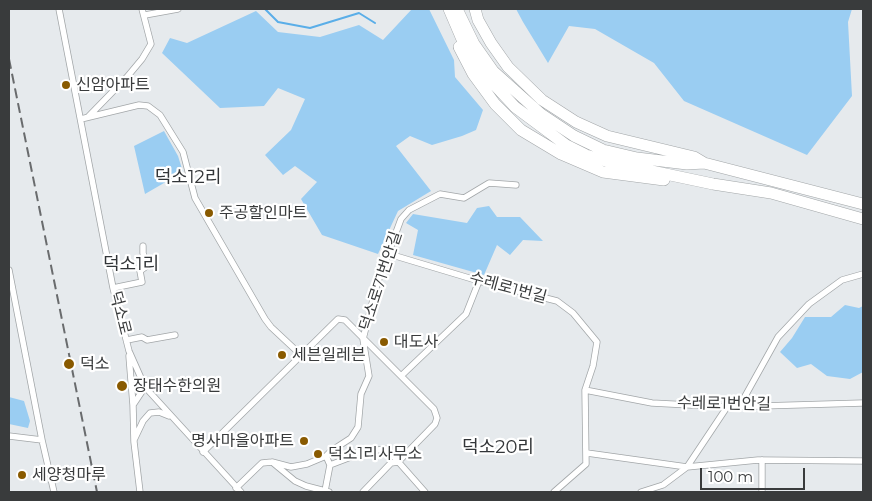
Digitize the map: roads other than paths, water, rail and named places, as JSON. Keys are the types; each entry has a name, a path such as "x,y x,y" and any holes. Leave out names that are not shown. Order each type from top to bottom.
{"highway":[{"path":"442,9 448,27 473,74 495,104 521,130 561,154 603,172 657,180 713,184"},
{"path":"448,9 464,44 488,78 515,107 566,145 586,155 609,162 713,184 771,193 863,219"},
{"path":"457,9 474,44 493,71 540,114 574,136 603,150 638,158 687,164 704,163"},
{"path":"475,9 478,20 491,43 508,67 529,88 576,122 607,136 694,157 704,163 863,204"}],"street":[{"name":"덕소로","path":"60,9 113,288 129,351 145,387 238,490"},
{"path":"88,117 127,77 142,59 151,44 144,12 178,9"},
{"path":"81,118 139,106 148,106 160,115 183,152 195,198 265,319 301,355"},
{"name":"덕소로71번안길","path":"272,462 291,467 307,464 326,456 351,438 358,427 361,394 369,376 363,339 377,284 401,219 409,210 440,194 464,198 489,183 516,185"},
{"path":"113,288 142,282 140,271 147,266 143,254 143,246"},
{"name":"수레로1번길","path":"389,254 479,281 557,301 572,314 597,342 593,366 585,390 587,454"},
{"path":"9,270 54,492"},
{"path":"739,407 778,337 796,317 809,304 842,280 863,274"},
{"path":"402,376 466,314 479,281"},
{"path":"203,452 338,319 345,320 434,409 438,418 435,424 398,462 391,463 363,492"},
{"path":"127,340 142,337 147,340 175,335"},
{"path":"129,351 134,442 140,492"},
{"path":"133,405 145,387"},
{"name":"수레로1번안길","path":"585,390 652,403 727,407 863,403"},
{"path":"641,492 663,485 687,467 727,407"},
{"path":"134,442 143,421 150,413 159,412 172,417"},
{"path":"9,436 42,440"},
{"path":"330,465 351,457 358,452 387,449 426,492"},
{"path":"554,492 586,464 587,454 687,467 762,460 863,461"},
{"path":"238,490 262,463 272,462 295,481 328,492 330,465 326,456"},
{"path":"762,460 762,492"}],"waterway":[{"path":"265,9 278,22 310,28 359,13 375,23"}],"railway":[{"path":"9,59 97,492"}],"place":[{"name":"신암아파트","path":"66,85"},
{"name":"주공할인마트","path":"209,213"},
{"name":"대도사","path":"384,342"},
{"name":"세븐일레븐","path":"282,355"},
{"name":"덕소","path":"69,364"},
{"name":"장태수한의원","path":"122,386"},
{"name":"명사마을아파트","path":"304,441"},
{"name":"덕소1리사무소","path":"318,454"},
{"name":"세양청마루","path":"22,475"}],"district":[{"name":"덕소12리","path":"188,178"},
{"name":"덕소1리","path":"131,265"},
{"name":"덕소20리","path":"498,448"}]}
